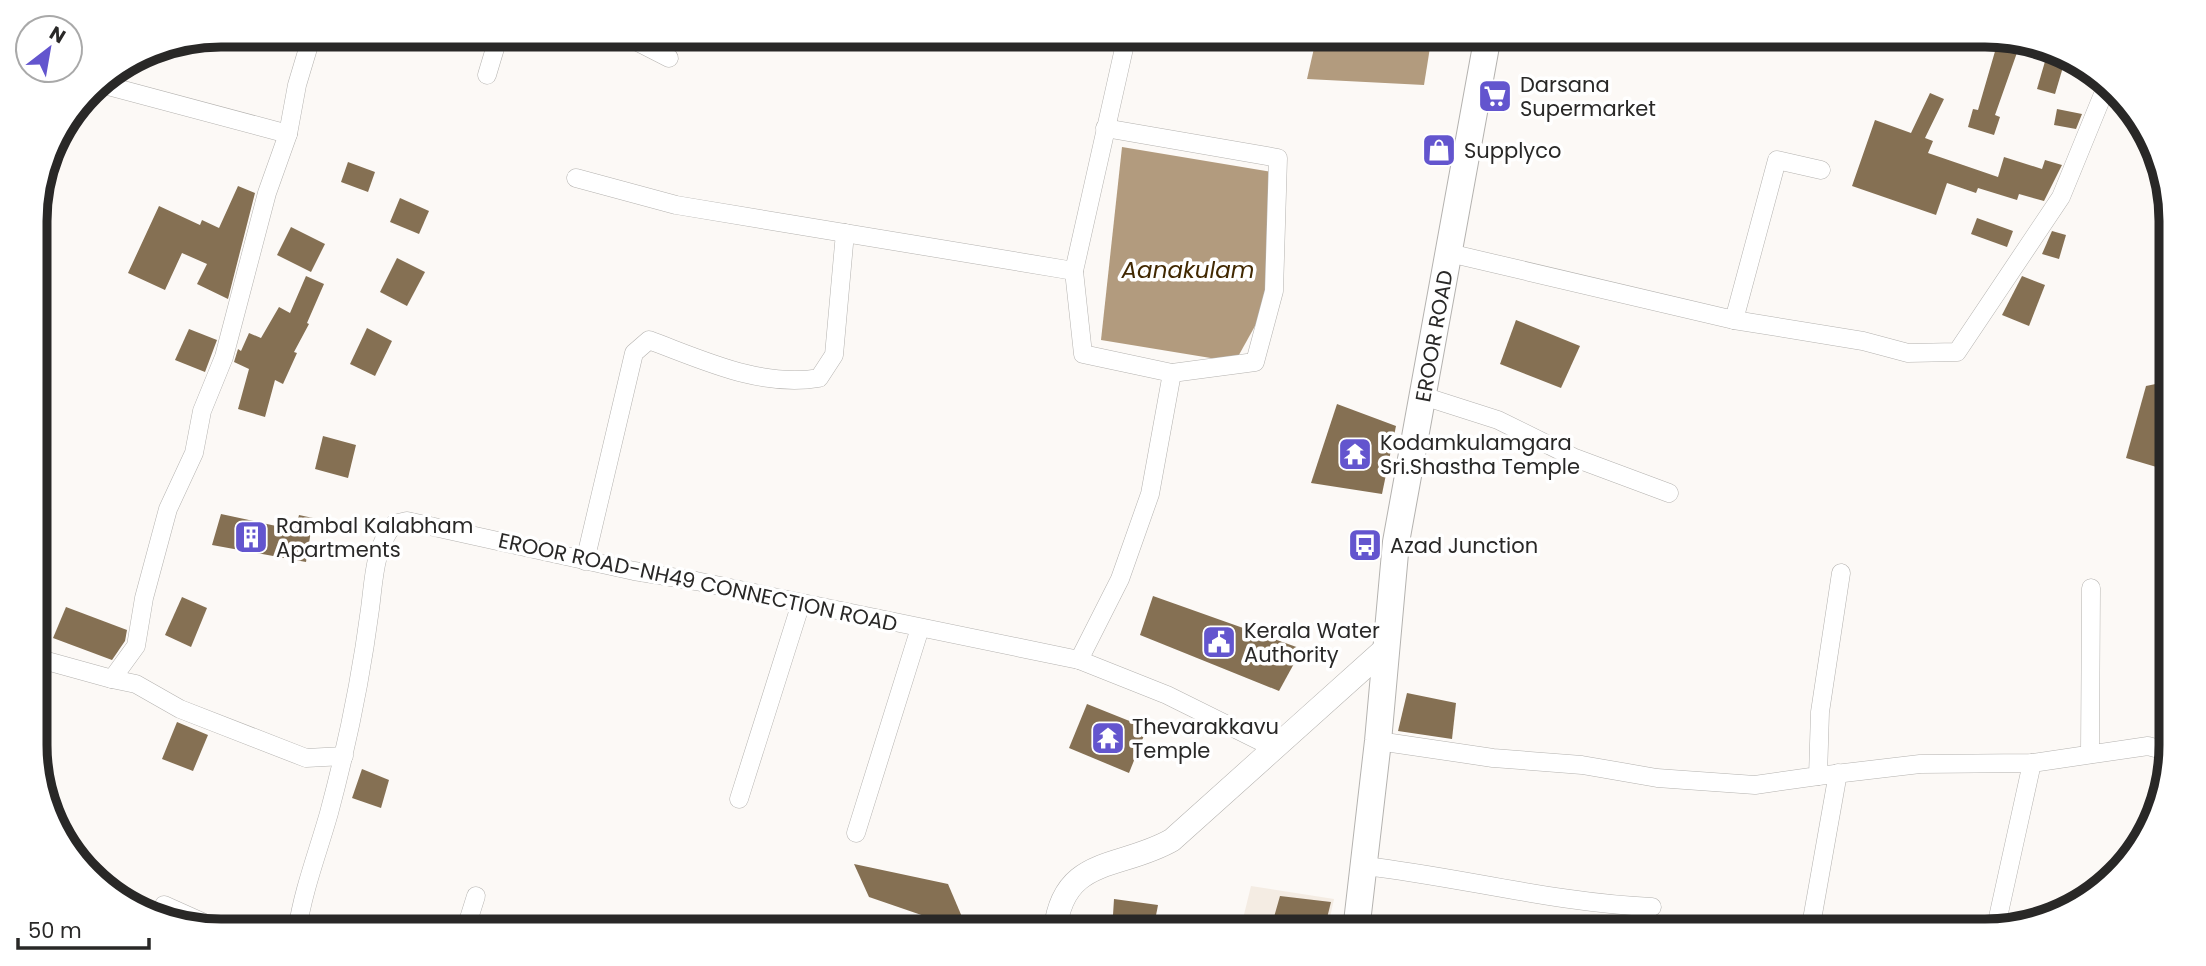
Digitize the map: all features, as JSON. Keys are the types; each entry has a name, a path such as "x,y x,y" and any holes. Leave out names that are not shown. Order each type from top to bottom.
{"main road":[{"name":"EROOR ROAD","path":"1358,918 1378,741 1396,542 1486,47"}],"street":[{"path":"1105,128 1278,158 1274,291 1255,362 1172,373 1083,354 1074,271 1105,128 1123,47"},
{"path":"112,679 136,646 144,598 168,509 194,453 202,411 224,357 267,193 288,134 297,85 308,48"},
{"path":"487,75 495,48"},
{"path":"649,48 669,58"},
{"path":"112,87 288,134"},
{"path":"1449,253 1734,320 1863,341 1908,353 1957,352 2061,197 2103,94"},
{"path":"1734,320 1777,160 1821,170"},
{"path":"576,178 676,205 1074,271"},
{"path":"585,561 634,353 649,341 765,379 792,382 818,378 834,355 845,233"},
{"path":"1079,660 1120,579 1150,494 1172,373"},
{"path":"1423,396 1498,420 1575,458 1669,493"},
{"name":"EROOR ROAD-NH49 CONNECTION ROAD","path":"299,919 305,890 344,756 364,659 377,556 383,537 394,524 419,522 585,561 1079,660 1167,695 1276,749"},
{"path":"1818,776 1820,712 1841,573"},
{"path":"2090,754 2091,588"},
{"path":"739,799 801,603"},
{"path":"856,833 920,628"},
{"path":"1058,919 1061,902 1076,879 1091,869 1152,852 1172,840 1387,648"},
{"path":"47,661 136,684 180,709 306,758 344,756"},
{"path":"1378,741 1493,758 1582,765 1755,785 1920,764 2032,763 2148,746 2159,749"},
{"path":"1998,918 2032,763"},
{"path":"1812,918 1838,774"},
{"path":"1364,866 1430,873 1617,906 1652,907"},
{"path":"469,919 476,896"},
{"path":"164,905 184,914"}],"shaded area":[{"path":"1251,886 1334,899 1330,918 1243,918"}],"water":[{"path":"1314,47 1430,47 1424,85 1307,79"},
{"name":"Aanakulam","path":"1122,147 1272,172 1265,308 1235,362 1101,340"}],"building":[{"path":"1996,48 2018,51 1995,115 2000,117 1994,135 1968,127 1973,109 1978,110"},
{"path":"2046,59 2063,67 2055,94 2037,89"},
{"path":"1930,93 1944,99 1925,138 1933,141 1928,153 1998,177 2004,157 2042,169 2045,160 2062,165 2044,201 2019,194 2017,200 1978,188 1976,193 1947,183 1936,215 1852,186 1875,120 1911,133"},
{"path":"2057,109 2082,114 2076,129 2054,125"},
{"path":"348,162 375,172 368,192 341,182"},
{"path":"238,186 255,193 228,299 197,284 207,264 182,253 165,290 128,273 159,206 200,225 202,220 219,228"},
{"path":"400,198 429,211 419,234 390,222"},
{"path":"1977,218 2013,231 2007,247 1971,234"},
{"path":"291,227 325,244 311,272 277,255"},
{"path":"2052,231 2066,235 2059,259 2042,254"},
{"path":"397,258 425,272 407,306 380,292"},
{"path":"306,276 324,284 283,384 275,380 265,417 238,409 249,369 234,362 238,349 241,351 249,333 261,338 279,307 290,313"},
{"path":"2022,276 2045,285 2029,326 2002,315"},
{"path":"1516,320 1580,346 1561,388 1500,364"},
{"path":"367,328 392,341 375,376 350,364"},
{"path":"189,329 217,340 205,372 175,360"},
{"path":"2159,383 2159,468 2126,458 2146,386"},
{"name":"Kodamkulamgara Sri.Shastha Temple","path":"1337,404 1396,426 1382,494 1311,483"},
{"path":"323,436 356,445 348,478 315,469"},
{"name":"Rambal Kalabham Apartments","path":"221,514 295,530 299,515 313,518 306,562 212,545"},
{"name":"Kerala Water Authority","path":"1153,596 1302,649 1279,691 1140,635"},
{"path":"182,597 207,608 191,647 165,635"},
{"path":"66,607 127,630 125,641 112,660 53,638"},
{"path":"1407,693 1456,703 1452,739 1398,731"},
{"name":"Thevarakkavu Temple","path":"1087,704 1147,728 1129,773 1069,748"},
{"path":"177,722 208,735 193,771 162,759"},
{"path":"362,769 389,780 381,808 352,798"},
{"path":"854,864 948,884 963,919 932,919 869,897"},
{"path":"1280,896 1331,902 1327,918 1274,918"},
{"path":"1114,899 1158,905 1155,918 1113,918"}],"place":[{"name":"Darsana Supermarket","path":"1495,96"},
{"name":"Supplyco","path":"1439,150"},
{"name":"Kodamkulamgara Sri.Shastha Temple","path":"1355,454"},
{"name":"Rambal Kalabham Apartments","path":"251,537"},
{"name":"Azad Junction","path":"1365,545"},
{"name":"Kerala Water Authority","path":"1219,642"},
{"name":"Thevarakkavu Temple","path":"1108,738"}]}
